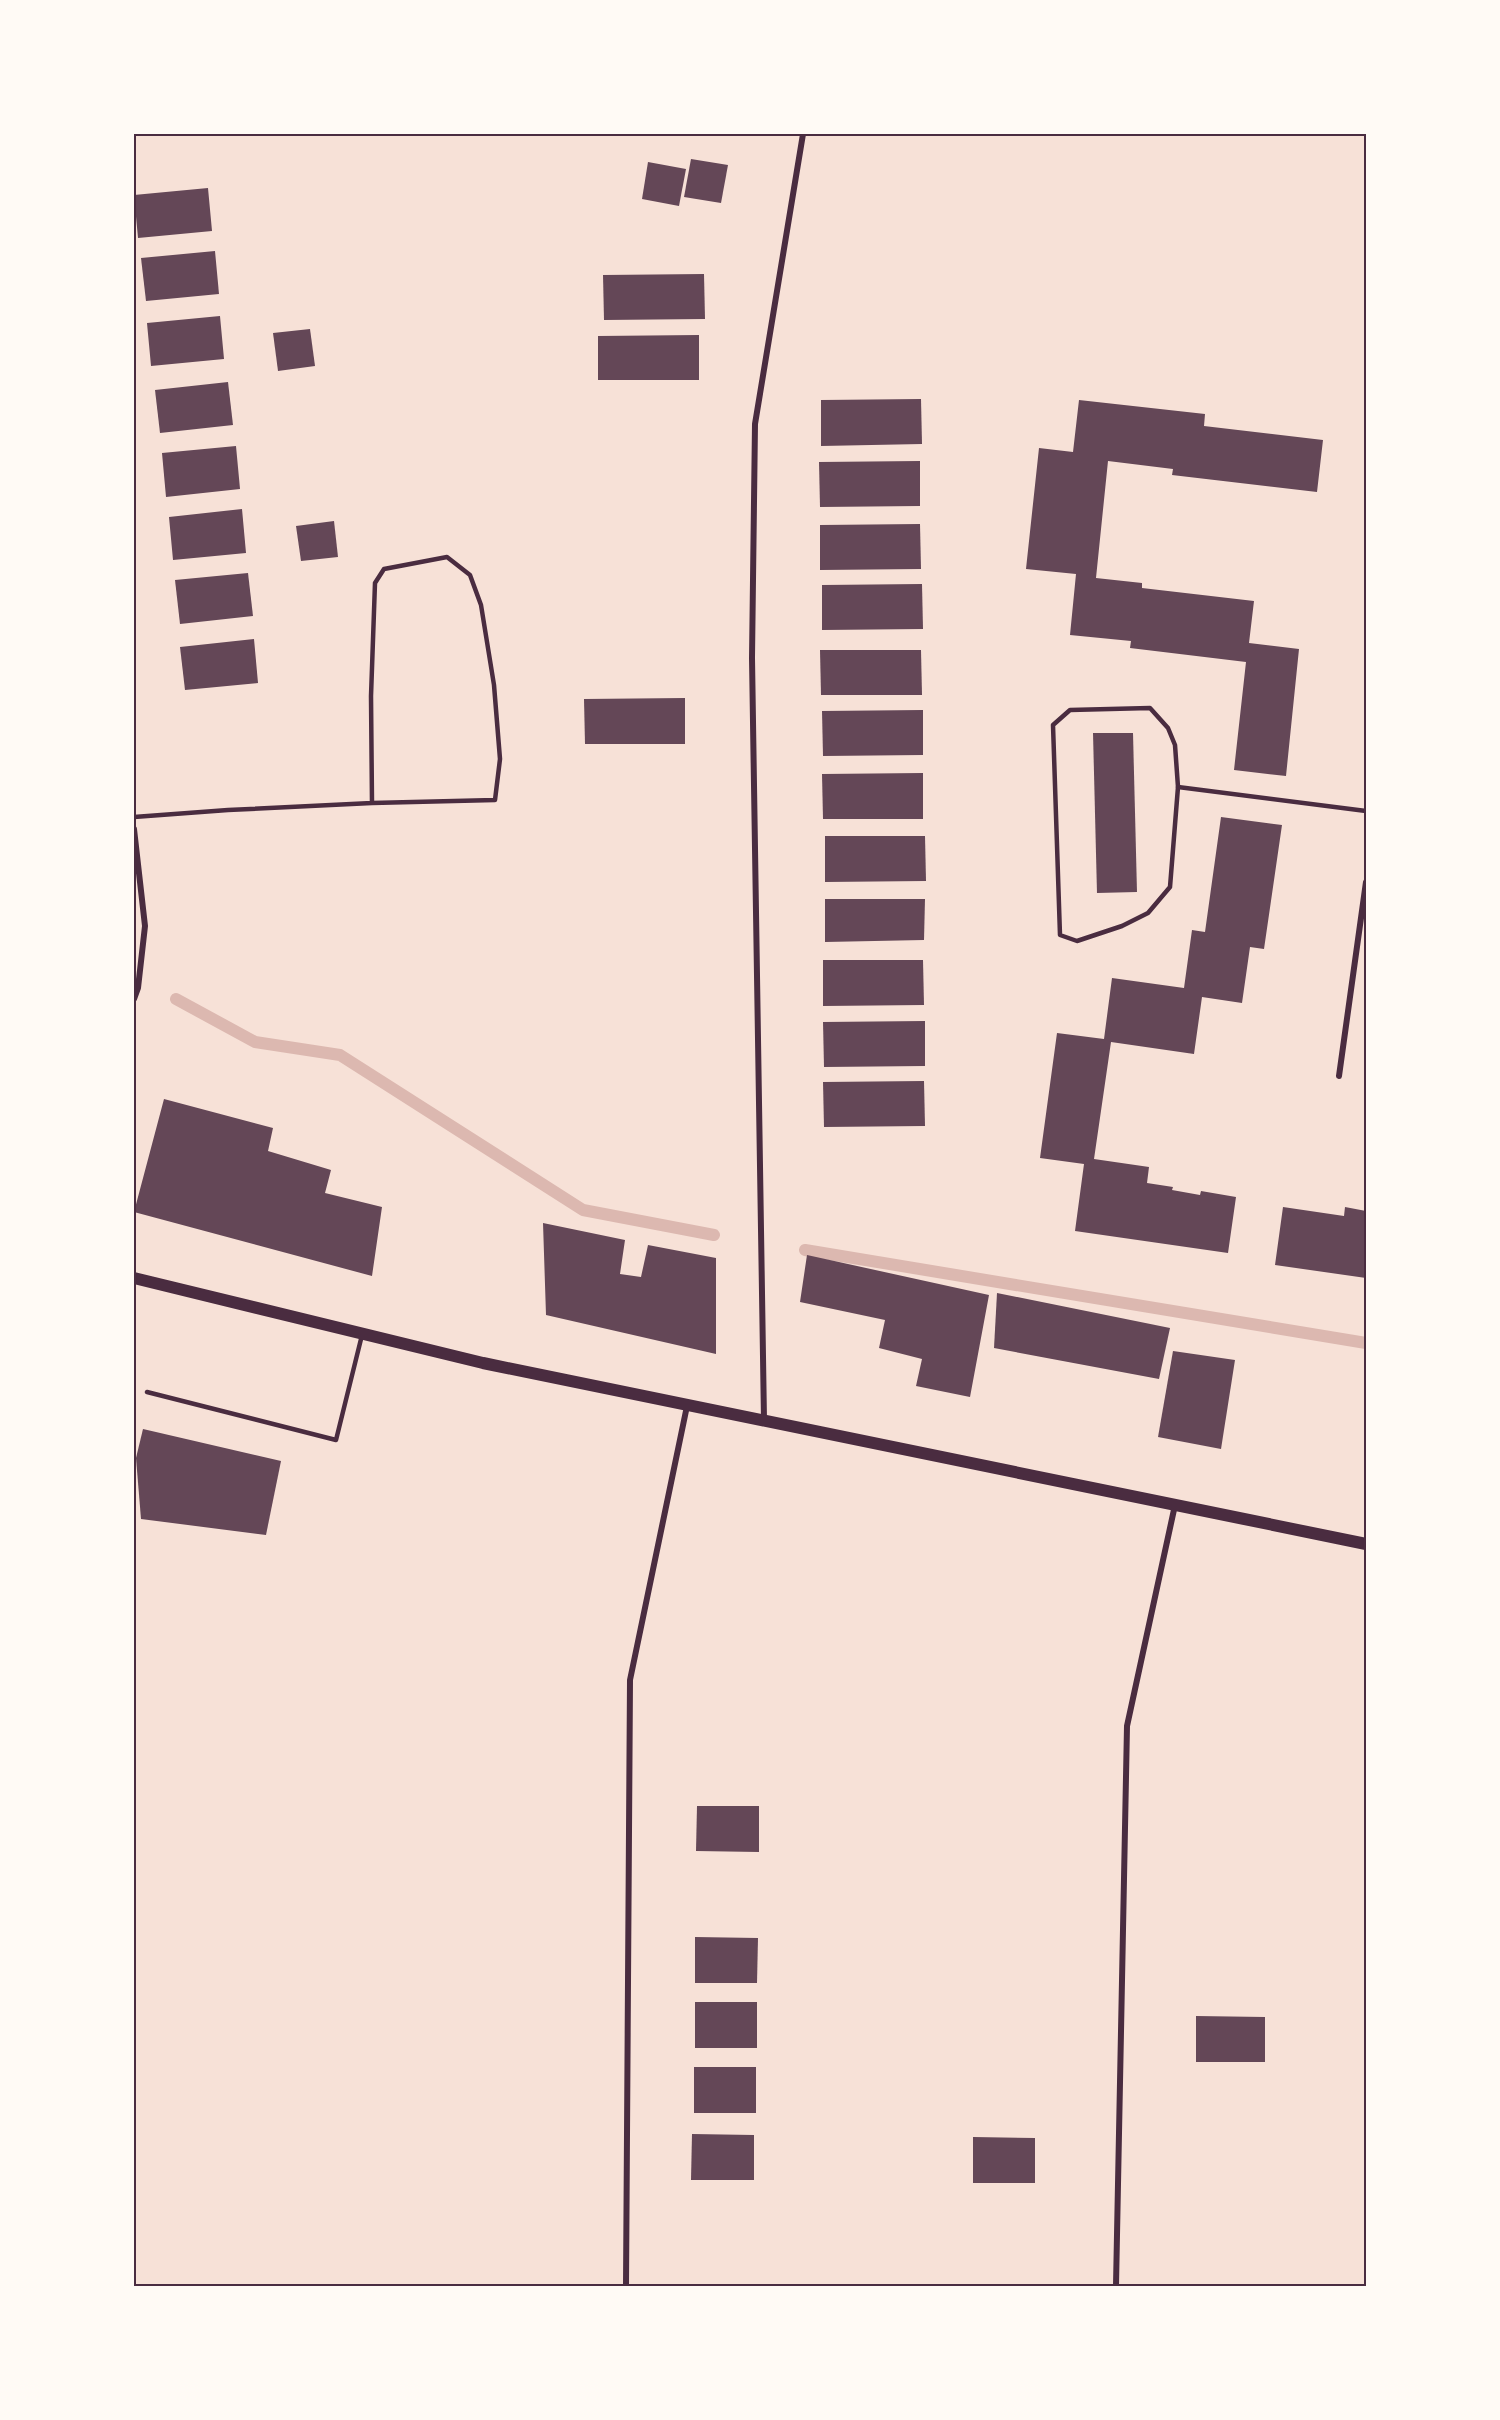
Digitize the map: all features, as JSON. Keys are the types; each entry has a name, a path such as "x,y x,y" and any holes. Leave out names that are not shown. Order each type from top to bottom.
{"main road":[{"path":"134,1278 483,1364 1366,1544"}],"street":[{"path":"764,1421 752,658 755,424 803,134"},
{"path":"134,829 145,926 138,988 134,999"},
{"path":"1339,1076 1366,882"},
{"path":"626,2286 630,1680 687,1406"},
{"path":"1116,2286 1127,1726 1175,1505"}],"lane":[{"path":"134,817 372,803 495,800 500,759 496,706 481,605 470,575 447,558 384,569 375,583 371,696 372,803"},
{"path":"1150,708 1168,728 1175,745 1178,787 1170,887 1148,913 1122,926 1077,941 1060,935 1053,724 1070,710 1150,708"},
{"path":"1178,787 1366,811"},
{"path":"147,1392 336,1440 363,1334"}],"building":[{"path":"691,159 728,165 721,203 684,197"},
{"path":"648,162 686,169 679,206 642,199"},
{"path":"208,188 212,231 138,238 134,195"},
{"path":"215,251 219,294 146,301 141,258"},
{"path":"704,274 705,319 604,320 603,275"},
{"path":"220,316 224,359 151,366 147,323"},
{"path":"310,329 315,366 278,371 273,333"},
{"path":"699,335 699,380 598,380 598,336"},
{"path":"228,382 233,425 160,433 155,390"},
{"path":"921,399 922,444 821,446 821,400"},
{"path":"1079,400 1205,414 1204,426 1323,440 1317,492 1172,475 1173,469 1108,461 1096,578 1142,583 1142,588 1254,601 1249,643 1299,649 1286,776 1234,770 1246,662 1130,648 1131,641 1070,635 1076,574 1026,569 1039,448 1073,452"},
{"path":"236,446 240,489 166,497 162,453"},
{"path":"920,461 920,506 820,507 819,462"},
{"path":"242,509 246,553 173,560 169,517"},
{"path":"334,521 338,557 301,561 296,526"},
{"path":"920,524 921,569 820,570 820,525"},
{"path":"248,573 253,616 180,624 175,580"},
{"path":"922,584 923,629 822,630 822,585"},
{"path":"254,639 258,683 185,690 180,647"},
{"path":"820,650 921,650 922,695 821,695"},
{"path":"685,698 685,744 585,744 584,699"},
{"path":"923,710 923,755 823,756 822,711"},
{"path":"1093,733 1133,733 1137,892 1097,893"},
{"path":"923,773 923,819 823,819 822,774"},
{"path":"1221,817 1282,825 1264,949 1250,947 1242,1003 1202,997 1194,1054 1111,1042 1094,1159 1149,1167 1147,1183 1173,1187 1172,1190 1200,1195 1201,1191 1236,1197 1228,1253 1075,1231 1084,1164 1040,1158 1057,1033 1104,1039 1112,978 1184,988 1192,930 1205,932"},
{"path":"825,836 925,836 926,881 825,882"},
{"path":"825,899 925,899 924,940 825,942"},
{"path":"823,960 923,960 924,1005 823,1006"},
{"path":"925,1021 925,1066 824,1067 823,1022"},
{"path":"924,1081 925,1126 824,1127 823,1082"},
{"path":"164,1099 273,1128 268,1151 331,1170 325,1193 382,1207 372,1276 134,1212"},
{"path":"1283,1207 1344,1216 1345,1207 1366,1211 1366,1278 1275,1265"},
{"path":"543,1223 625,1240 620,1274 641,1277 648,1245 716,1258 716,1354 546,1315"},
{"path":"807,1255 989,1295 970,1397 916,1386 922,1359 879,1348 885,1320 800,1302"},
{"path":"997,1293 1170,1328 1159,1379 994,1348"},
{"path":"1173,1351 1235,1360 1221,1449 1158,1437"},
{"path":"143,1429 281,1461 266,1535 141,1519 136,1458"},
{"path":"697,1806 759,1806 759,1852 696,1851"},
{"path":"695,1937 758,1938 757,1983 695,1983"},
{"path":"695,2002 757,2002 757,2048 695,2048"},
{"path":"1196,2016 1265,2017 1265,2062 1196,2062"},
{"path":"694,2067 756,2067 756,2113 694,2113"},
{"path":"692,2134 754,2135 754,2180 691,2180"},
{"path":"973,2137 1035,2138 1035,2183 973,2183"}],"waterway":[{"path":"176,999 255,1042 340,1055 583,1210 714,1235"},
{"path":"805,1250 1366,1343"}]}
